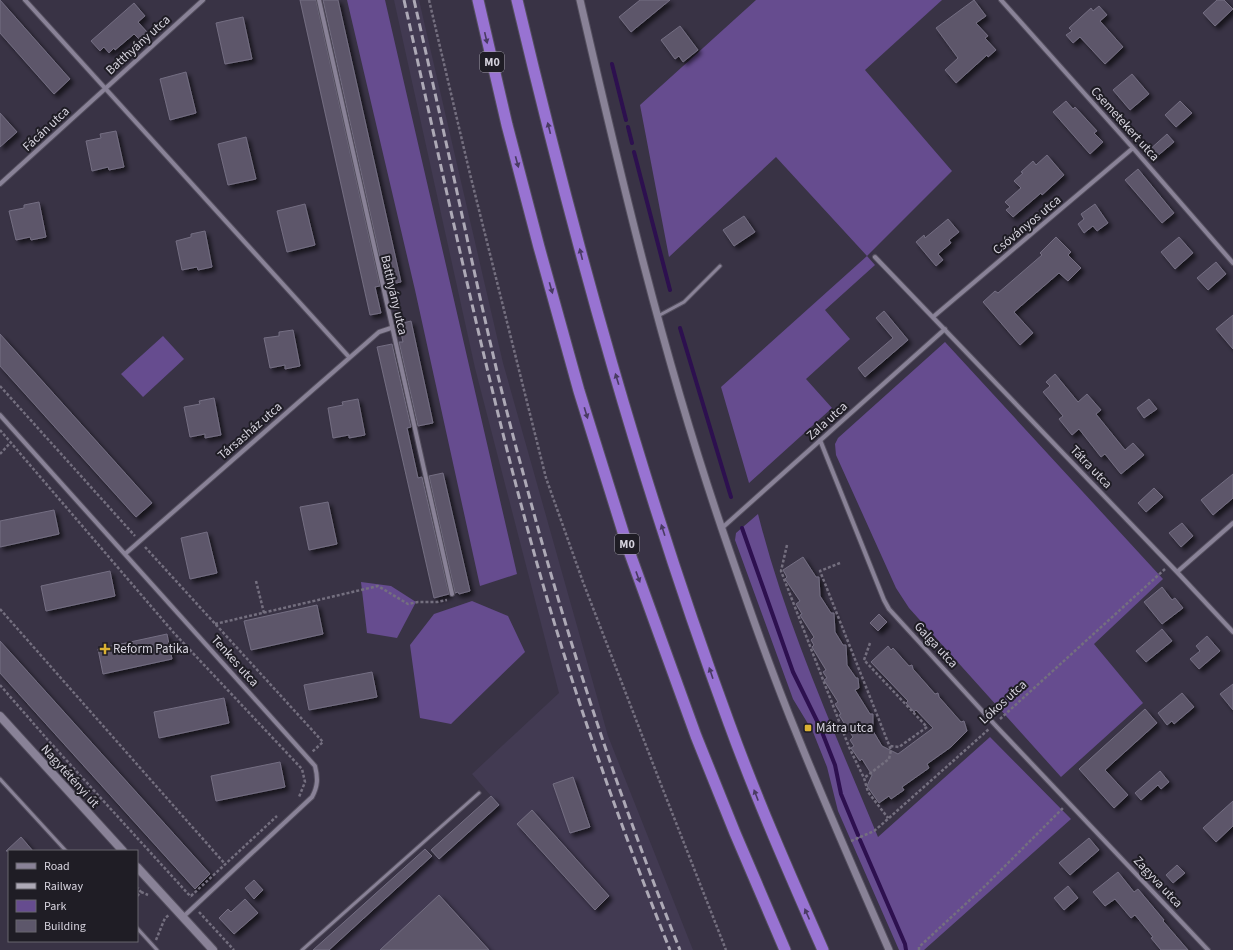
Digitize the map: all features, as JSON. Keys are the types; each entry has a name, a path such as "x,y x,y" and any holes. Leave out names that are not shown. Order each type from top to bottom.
{"highway":[{"name":"M0","path":"478,0 507,124 539,247 582,399 629,550 696,736 735,833 785,950"},
{"path":"518,0 592,296 652,496 699,640 729,724 759,801 823,950"}],"main road":[{"name":"Nagytétényi út","path":"0,716 122,850"},
{"path":"138,868 212,950"}],"street":[{"name":"Batthyány utca","path":"25,0 349,357"},
{"name":"Batthyány utca","path":"105,88 202,0"},
{"name":"Batthyány utca","path":"319,0 391,328 452,594"},
{"path":"580,0 619,169 658,316 722,528 766,653 797,735 842,845 889,950"},
{"name":"Csemetekert utca","path":"1001,0 1233,263"},
{"name":"Fácán utca","path":"0,184 105,88"},
{"name":"Csóványos utca","path":"933,317 1133,148"},
{"path":"875,257 933,317"},
{"name":"Tátra utca","path":"933,317 1233,632"},
{"name":"Társasház utca","path":"125,554 349,357 379,332 391,328"},
{"name":"Zala utca","path":"722,528 945,329"},
{"name":"Tenkes utca","path":"0,415 314,766 318,777 317,787 312,797 183,917"},
{"name":"Galga utca","path":"820,440 884,600 889,609 1093,827"},
{"path":"1177,572 1233,523"},
{"name":"Zagyva utca","path":"1093,827 1208,950"}],"lane":[{"path":"658,316 684,302 720,266"},
{"path":"0,779 65,850"},
{"path":"302,950 479,793"},
{"path":"138,929 157,950"}],"path":[{"path":"429,0 471,177 546,478 583,582 726,950"},
{"path":"0,386 322,742 307,757"},
{"path":"0,430 174,633 302,769 305,782 300,796 294,801"},
{"path":"0,454 11,442"},
{"path":"787,545 781,570 783,576 849,747 864,778 868,792 888,818"},
{"path":"840,563 820,571 891,750 889,759 864,778"},
{"name":"Lókos utca","path":"842,845 874,831 995,724 1170,565"},
{"path":"256,581 264,612"},
{"path":"215,624 378,586 408,604 418,602 437,602 453,599 452,594"},
{"path":"0,609 225,864"},
{"path":"870,643 864,660 927,727 899,748 890,746"},
{"path":"0,685 47,739 191,896 199,913 234,950"},
{"path":"919,950 919,947 985,886 1069,802"},
{"path":"191,896 283,811"},
{"path":"154,947 165,918 169,914"}],"shaded area":[{"path":"394,0 419,0 503,363 608,736 693,950 329,950 435,854 499,805 472,774 559,693 475,368"}],"green space":[{"path":"347,0 385,0 517,574 480,586 415,290"},
{"path":"756,0 942,0 865,70 952,171 867,256 776,157 669,257 640,105"},
{"path":"867,256 875,265 825,310 850,339 806,379 832,408 749,483 721,387"},
{"path":"163,336 184,359 143,397 121,374"},
{"path":"945,342 1163,579 1094,644 1143,703 1061,777 909,608 896,588 836,455 835,444 838,438"},
{"path":"758,514 782,596 797,637 828,717 878,837 990,737 1071,819 924,950 899,950 838,811 827,767 813,732 793,699 735,540 736,533"},
{"path":"361,582 391,586 416,602 397,638 367,633"},
{"path":"472,601 508,616 525,652 451,724 420,718 410,645 434,614"}],"building":[{"path":"0,0 70,79 54,94 0,33"},
{"path":"300,0 316,0 380,286 375,287 381,313 370,315"},
{"path":"323,0 338,0 401,282 386,285"},
{"path":"640,0 670,0 631,32 619,17"},
{"path":"974,0 986,16 976,23 988,36 985,38 996,50 988,57 987,55 956,83 945,70 958,58 936,28"},
{"path":"1217,0 1224,0 1233,9 1215,26 1203,13"},
{"path":"134,3 145,16 138,22 147,32 139,39 134,34 115,50 114,48 109,53 104,47 100,51 91,41"},
{"path":"1099,6 1107,15 1100,21 1123,47 1105,64 1080,37 1073,43 1066,35 1072,31 1069,28 1091,8 1093,11"},
{"path":"243,17 252,59 225,64 216,23"},
{"path":"680,26 698,50 683,62 679,56 675,59 661,40"},
{"path":"186,72 196,113 170,120 160,79"},
{"path":"1132,74 1149,94 1130,110 1113,90"},
{"path":"1066,101 1073,109 1075,107 1097,131 1094,133 1103,142 1090,154 1053,112"},
{"path":"1180,101 1192,113 1176,127 1165,115"},
{"path":"0,113 17,132 0,147"},
{"path":"116,131 124,167 109,170 108,167 92,171 86,141 101,138 100,134"},
{"path":"1167,134 1174,142 1155,158 1148,151"},
{"path":"246,137 256,179 228,185 218,144"},
{"path":"1047,155 1064,175 1042,195 1041,193 1013,217 1006,210 1010,207 1005,202 1021,188 1014,181 1033,161 1036,165"},
{"path":"1138,169 1174,213 1162,223 1125,180"},
{"path":"39,202 46,237 31,240 30,237 16,240 9,211 24,208 24,205"},
{"path":"305,204 315,245 287,252 277,211"},
{"path":"1095,204 1108,223 1097,231 1093,226 1084,233 1078,224 1084,219 1081,214"},
{"path":"744,216 755,232 734,246 723,230"},
{"path":"948,219 959,232 949,240 951,243 938,254 943,260 936,266 916,242 924,235 925,238"},
{"path":"205,231 212,267 198,270 197,267 182,270 176,241 191,237 191,234"},
{"path":"1056,237 1071,252 1068,255 1081,268 1068,281 1059,273 1014,312 1033,333 1020,345 983,302 995,291 998,293 1042,255 1040,253"},
{"path":"1179,237 1193,253 1175,269 1161,252"},
{"path":"1216,262 1226,274 1208,290 1197,278"},
{"path":"884,311 908,340 865,377 858,368 893,338 876,318"},
{"path":"1233,315 1233,349 1216,329"},
{"path":"411,321 433,423 418,426 399,342 403,342 399,324"},
{"path":"293,330 300,366 285,369 285,365 270,368 264,338 279,336 279,332"},
{"path":"0,334 152,503 136,517 0,366"},
{"path":"392,344 411,427 407,428 418,478 422,477 449,594 434,598 377,347"},
{"path":"1055,374 1078,402 1087,394 1101,410 1096,414 1125,450 1133,443 1144,455 1121,474 1105,454 1101,457 1079,429 1072,435 1059,419 1063,416 1043,392 1050,386 1046,382"},
{"path":"214,398 221,435 205,438 205,434 190,437 184,407 200,404 199,401"},
{"path":"358,399 365,435 349,438 349,435 333,438 328,408 343,405 342,402"},
{"path":"1149,399 1157,409 1144,418 1137,408"},
{"path":"443,473 470,591 459,594 458,592 455,593 429,476"},
{"path":"1233,474 1233,498 1213,515 1201,500"},
{"path":"1154,488 1163,497 1146,512 1138,503"},
{"path":"328,502 337,544 309,550 300,507"},
{"path":"54,510 59,534 0,547 0,521"},
{"path":"1182,523 1193,536 1181,547 1169,533"},
{"path":"207,532 217,573 190,579 181,538"},
{"path":"803,557 816,577 819,577 820,596 831,613 834,613 835,632 843,645 846,645 847,665 856,678 858,678 859,688 855,690 870,714 873,714 873,731 882,746 898,754 933,728 916,710 914,712 906,703 908,701 871,662 888,646 891,650 893,648 909,666 912,665 913,669 935,694 938,693 939,697 961,722 964,721 967,731 951,747 927,764 929,768 902,787 904,790 891,799 889,796 879,803 867,786 872,775 862,759 860,761 851,748 854,746 850,740 853,737 839,715 841,714 835,704 838,702 824,680 827,678 823,672 826,670 812,647 814,645 811,640 814,637 800,615 802,614 796,604 800,601 785,579 787,577 783,570"},
{"path":"110,571 115,596 46,611 41,586"},
{"path":"1162,587 1172,600 1175,598 1183,608 1162,624 1144,602"},
{"path":"317,605 323,634 251,650 244,621"},
{"path":"879,614 887,622 878,631 870,623"},
{"path":"1162,629 1172,641 1146,662 1136,651"},
{"path":"167,634 172,659 103,674 98,649"},
{"path":"1207,636 1220,651 1199,669 1190,659 1200,651 1196,646"},
{"path":"0,641 210,874 195,889 0,673"},
{"path":"372,672 377,697 309,710 304,685"},
{"path":"1233,684 1233,710 1220,694"},
{"path":"1182,693 1194,707 1174,724 1172,721 1167,725 1158,713"},
{"path":"224,698 229,723 159,738 154,712"},
{"path":"1145,709 1157,723 1105,770 1128,795 1114,808 1079,769"},
{"path":"280,762 285,787 216,801 211,776"},
{"path":"1160,771 1169,782 1161,789 1158,785 1141,800 1135,793"},
{"path":"573,777 590,827 570,833 553,784"},
{"path":"491,796 499,805 439,859 431,850"},
{"path":"1233,801 1233,826 1216,842 1203,828"},
{"path":"532,810 609,896 595,910 517,824"},
{"path":"21,837 32,850 8,850 6,851"},
{"path":"1089,838 1099,850 1070,875 1059,863"},
{"path":"425,849 432,856 329,950 313,950"},
{"path":"1177,865 1185,873 1173,883 1166,875"},
{"path":"1118,872 1134,892 1138,889 1188,950 1161,950 1151,938 1153,937 1135,915 1131,918 1115,899 1105,906 1093,892"},
{"path":"254,880 263,890 254,899 245,888"},
{"path":"1068,886 1078,898 1064,910 1054,898"},
{"path":"439,895 489,950 380,950"},
{"path":"245,899 258,913 234,934 219,918 228,909 231,912"}],"waterway":[{"path":"612,64 626,120"},
{"path":"628,127 632,143"},
{"path":"634,152 670,290"},
{"path":"680,328 731,497"},
{"path":"742,528 793,672 820,727 835,765 841,794 858,835"},
{"path":"860,840 905,944 906,950"}],"railway":[{"path":"404,0 483,351 517,490 536,560 581,708 615,806 670,950"},
{"path":"414,0 494,361 556,591 574,652 614,772 680,950"}],"place":[{"name":"Reform Patika","path":"105,649"},
{"name":"Mátra utca","path":"808,728"}]}
